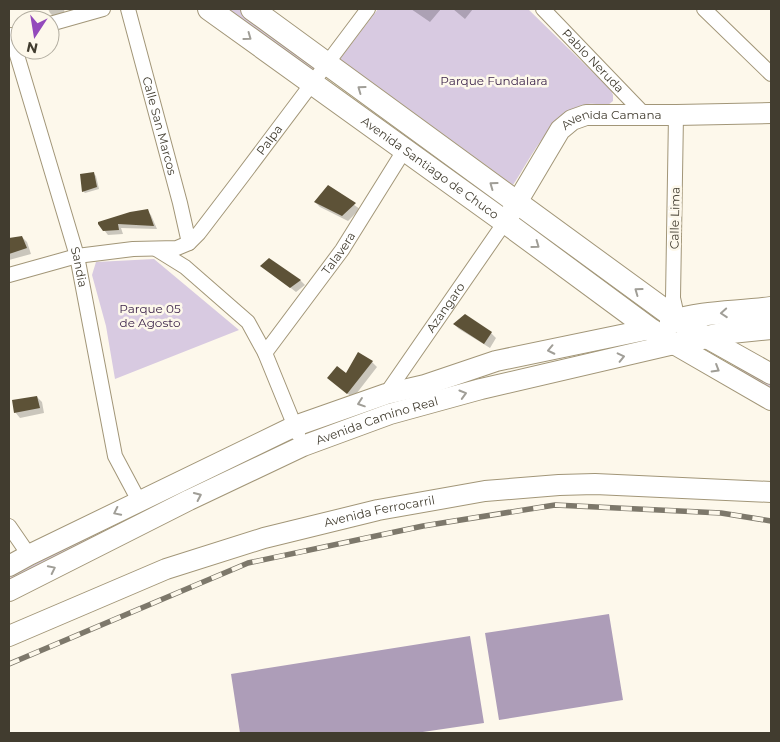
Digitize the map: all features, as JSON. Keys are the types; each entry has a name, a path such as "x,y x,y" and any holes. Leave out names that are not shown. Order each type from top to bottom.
{"main road":[{"name":"Avenida Santiago de Chuco","path":"209,9 674,344"},
{"name":"Avenida Santiago de Chuco","path":"252,9 678,320 705,337"},
{"name":"Avenida Camana","path":"505,222 560,130 572,120 586,115 771,113"},
{"name":"Avenida Camino Real","path":"9,566 295,426 386,394 425,385 496,361 650,328 678,320 707,314 746,312 771,308"},
{"name":"Avenida Camino Real","path":"9,591 189,500 304,446 390,414 454,396 705,337 771,328"},
{"path":"705,337 771,374"},
{"path":"674,344 771,400"},
{"name":"Avenida Ferrocarril","path":"9,636 166,569 264,538 378,510 485,491 559,485 595,484 771,492"}],"street":[{"path":"60,21 103,9"},
{"name":"Calle San Marcos","path":"128,9 189,243"},
{"name":"Palpa","path":"189,243 199,233 368,9"},
{"name":"Pablo Neruda","path":"543,9 644,114"},
{"path":"704,9 771,74"},
{"name":"Sandia","path":"20,60 77,256 115,456 139,501"},
{"name":"Calle Lima","path":"676,115 673,298 678,320"},
{"name":"Talavera","path":"265,353 342,250 405,149"},
{"name":"Azangaro","path":"386,394 505,222"},
{"path":"9,275 77,256 133,249 177,248 189,243"},
{"path":"156,249 185,267 248,322 265,353 304,446"},
{"path":"9,526 29,555"}],"green space":[{"path":"216,9 239,9 317,65 310,76"},
{"name":"Parque Fundalara","path":"378,9 528,9 611,90 613,101 608,105 588,104 564,115 544,136 513,185 340,59"},
{"name":"Parque 05 de Agosto","path":"154,259 239,330 115,379 106,326 92,275 96,262"},
{"path":"737,362 771,379 771,391 734,369"},
{"path":"287,442 290,447 9,587 9,578 148,504"}],"shaded area":[{"path":"609,614 623,700 499,720 485,633"},
{"path":"470,636 484,723 416,733 240,733 231,674"}],"building":[{"path":"94,172 97,187 82,192 80,174"},
{"path":"328,185 356,203 342,216 314,202"},
{"path":"148,209 154,226 118,224 119,230 103,231 98,224 98,222 130,212"},
{"path":"22,236 27,248 9,254 9,238"},
{"path":"269,258 301,280 290,288 260,266"},
{"path":"465,314 492,332 484,344 453,324"},
{"path":"358,352 373,361 347,394 327,378 337,366 346,373"},
{"path":"37,396 40,408 14,413 12,400"}],"railway":[{"path":"9,664 248,563 423,526 555,505 721,513 771,521"}]}
